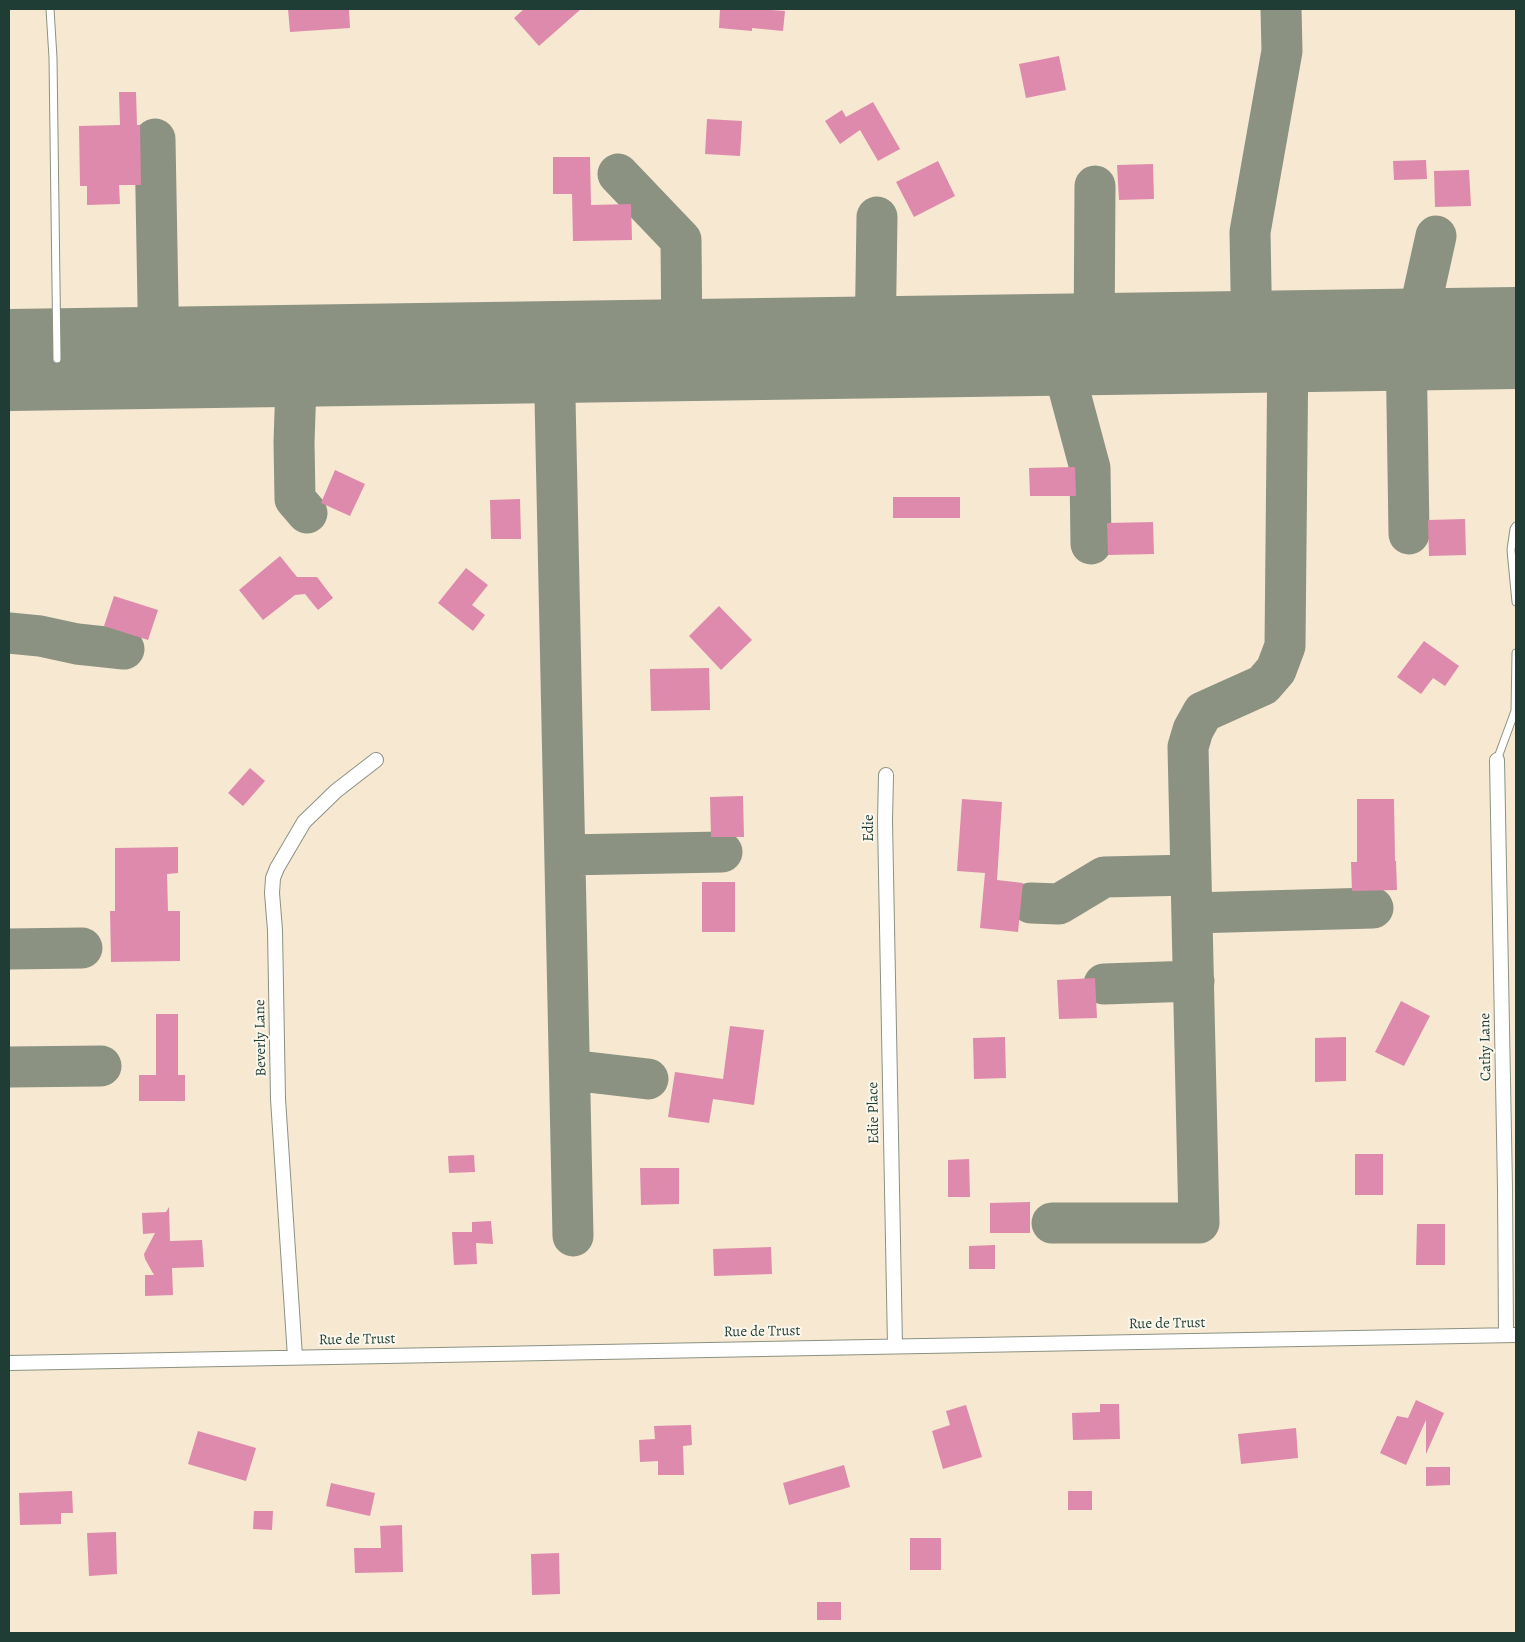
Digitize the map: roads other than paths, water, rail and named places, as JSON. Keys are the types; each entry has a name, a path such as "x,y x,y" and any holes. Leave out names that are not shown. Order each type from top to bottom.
{"street":[{"name":"Beverly Lane","path":"295,1357 278,1099 273,878 304,822 336,791 376,760"},
{"name":"Cathy Lane","path":"1498,760 1505,1162 1511,1335"},
{"name":"Edie","path":"886,775 886,880"},
{"name":"Edie Place","path":"886,880 895,1346"},
{"name":"Rue de Trust","path":"9,1363 1511,1335"}],"lane":[{"path":"50,9 53,58 58,360"},
{"path":"1516,526 1511,550 1516,602"},
{"path":"1498,760 1515,711 1516,653"}]}
